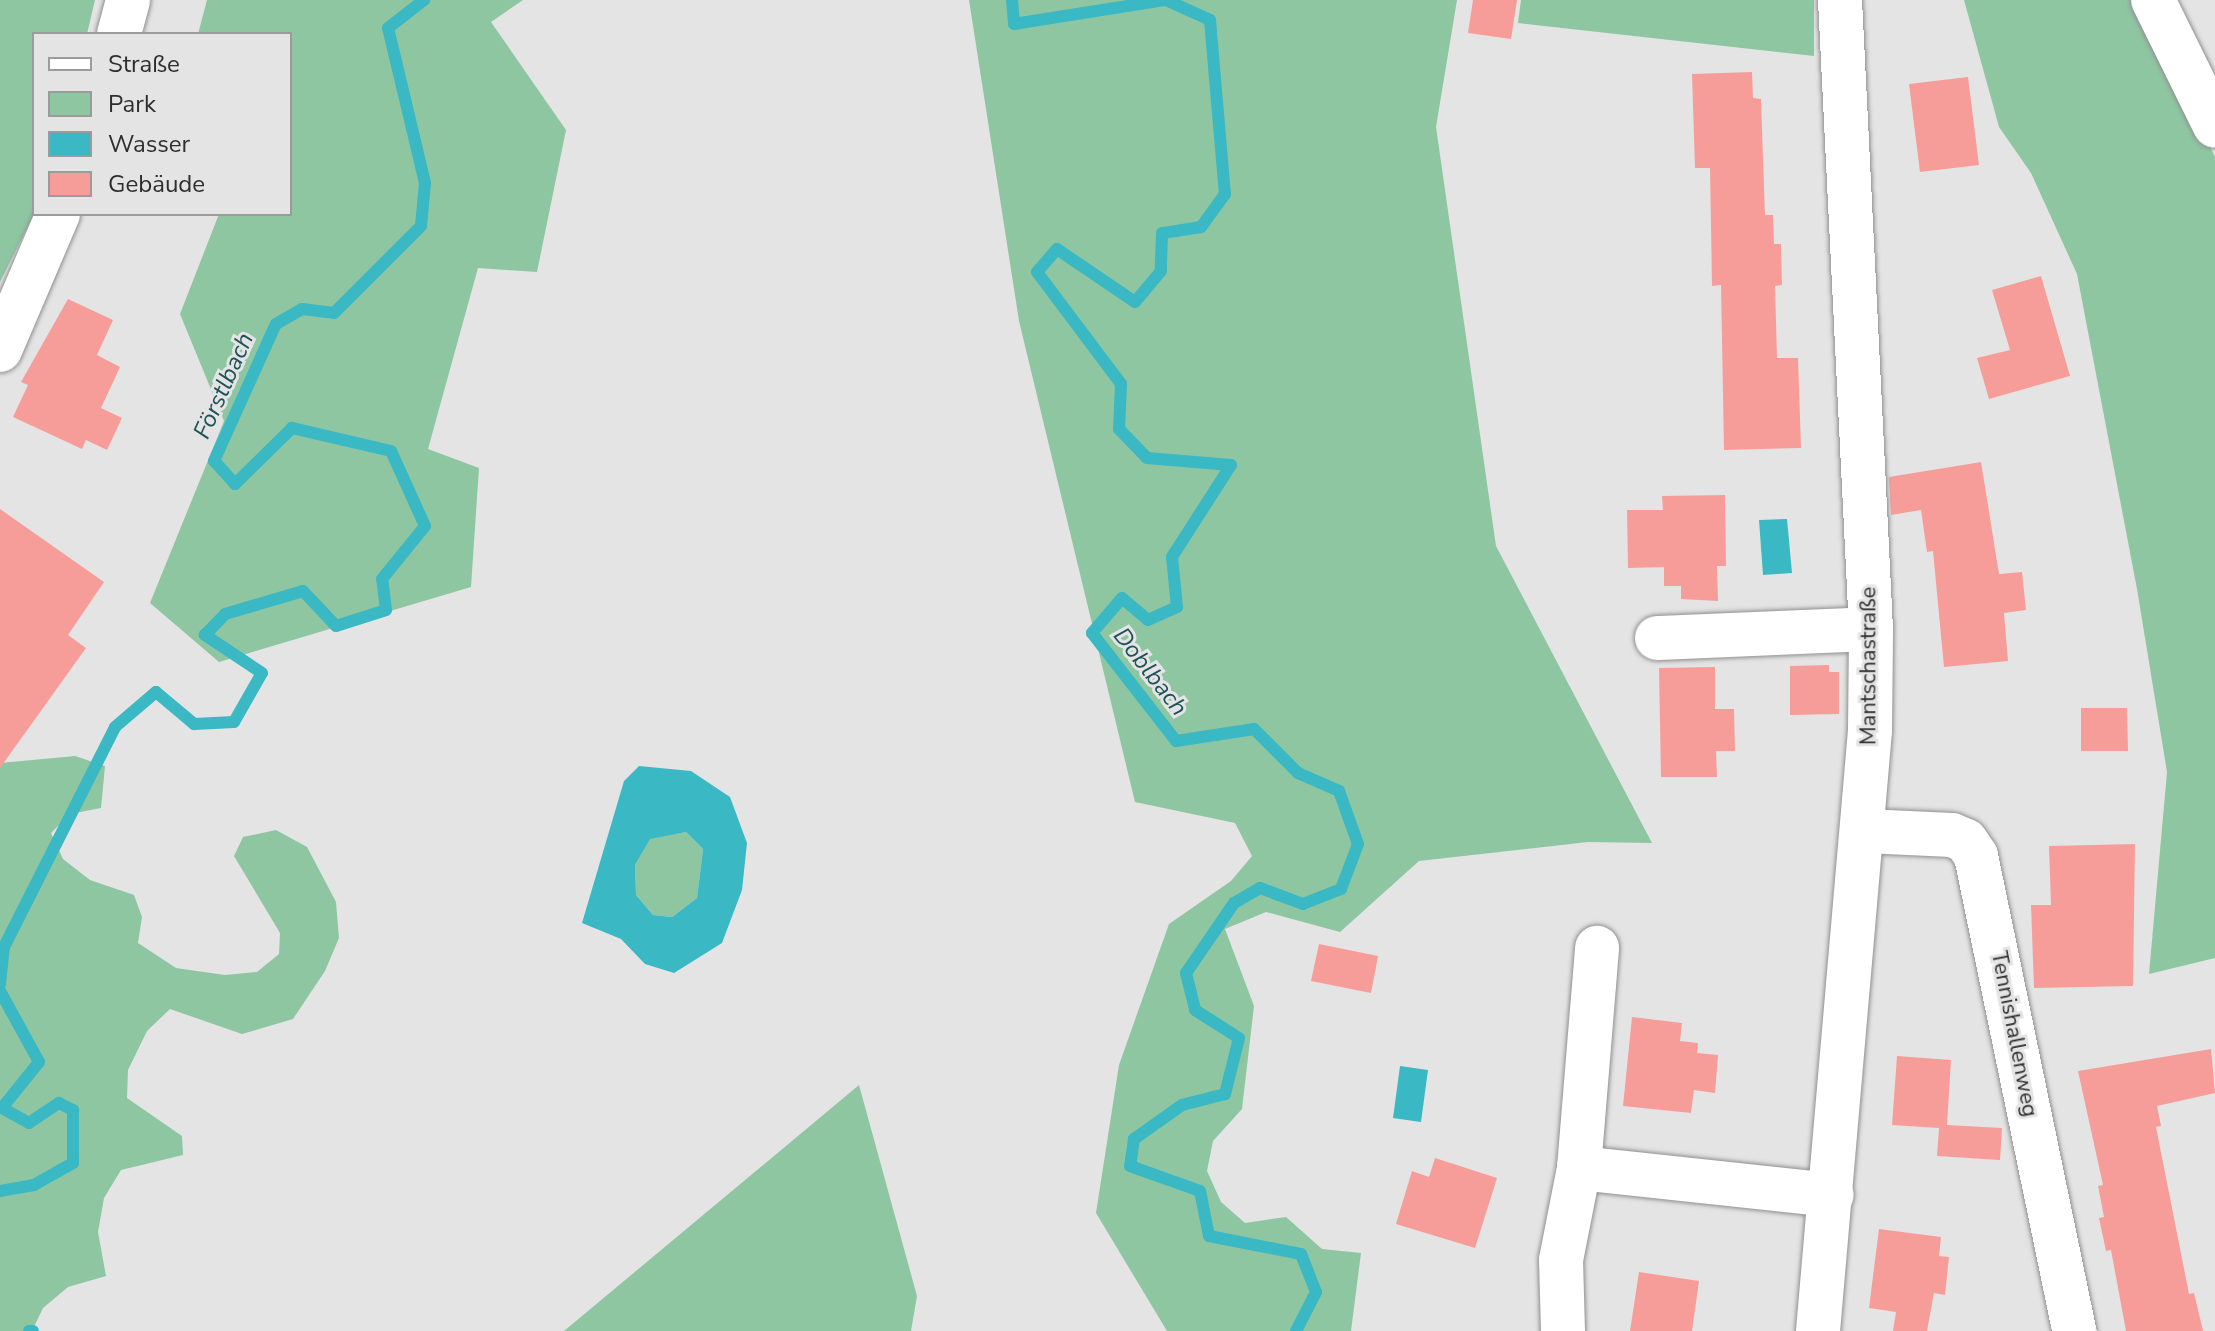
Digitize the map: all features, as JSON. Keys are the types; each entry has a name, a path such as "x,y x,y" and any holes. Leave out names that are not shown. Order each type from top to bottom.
{"street":[{"path":"120,32 128,0"},
{"name":"Mantschastraße","path":"1818,1331 1865,831 1871,629 1840,0"},
{"path":"2153,0 2215,126"},
{"path":"0,350 57,216"},
{"path":"1657,638 1871,629"},
{"name":"Tennishallenweg","path":"1865,831 1952,835 1966,841 1976,856 2074,1331"},
{"path":"1563,1331 1561,1260 1579,1168 1597,948"},
{"path":"1579,1168 1832,1195"}],"green space":[{"path":"0,0 95,0 87,32 32,32 33,216 0,282"},
{"path":"207,0 523,0 491,22 566,130 537,272 478,268 428,449 479,468 471,587 219,662 150,603 224,421 180,314 218,216 292,216 292,32 199,32"},
{"path":"969,0 1457,0 1436,127 1496,546 1652,843 1588,842 1419,861 1340,932 1266,912 1225,929 1254,1006 1242,1109 1213,1141 1207,1171 1221,1202 1245,1223 1286,1217 1322,1249 1361,1253 1351,1331 1167,1331 1096,1213 1119,1065 1169,924 1231,881 1252,856 1235,823 1135,802 1019,321"},
{"path":"1521,0 1814,0 1814,56 1518,23"},
{"path":"1964,0 2138,0 2215,157 2215,958 2149,974 2167,772 2137,589 2077,274 2031,173 1999,127"},
{"path":"75,756 105,766 101,808 70,814 51,833 63,859 90,880 134,895 142,917 138,943 176,968 225,975 257,972 279,954 280,933 234,856 243,837 276,830 307,847 336,902 339,938 325,971 293,1019 242,1034 170,1009 147,1031 128,1070 127,1098 182,1136 183,1155 121,1170 104,1198 98,1232 106,1276 68,1287 43,1308 32,1331 0,1331 0,763"},
{"path":"686,832 703,849 697,898 672,917 653,915 636,895 635,865 650,838"},
{"path":"859,1085 917,1296 911,1331 564,1331"}],"water":[{"path":"1787,519 1792,573 1763,575 1759,520"},
{"path":"639,766 691,771 730,797 747,843 742,890 722,943 674,973 645,964 621,939 582,923 624,781","holes":["686,832 703,849 697,898 672,917 653,915 636,895 635,865 650,839"]},
{"path":"1400,1066 1428,1070 1421,1122 1393,1118"}],"building":[{"path":"1473,0 1517,0 1511,39 1468,33"},
{"path":"1752,72 1753,98 1761,99 1765,215 1773,215 1774,244 1781,244 1782,285 1775,286 1777,358 1798,358 1801,448 1724,450 1721,285 1712,286 1710,168 1695,168 1692,74"},
{"path":"1968,77 1979,165 1920,172 1909,84"},
{"path":"2041,276 2070,376 1989,399 1977,358 2010,350 1992,290"},
{"path":"68,299 113,320 97,355 120,367 101,408 122,418 107,450 86,440 82,449 13,417 28,385 21,382"},
{"path":"1981,462 1999,574 2022,572 2026,610 2004,613 2008,661 1944,667 1933,551 1927,552 1921,510 1891,515 1889,477"},
{"path":"1725,495 1726,566 1717,566 1718,601 1681,599 1681,586 1664,586 1664,567 1628,568 1627,510 1663,510 1662,496"},
{"path":"0,509 104,582 68,635 86,648 0,768"},
{"path":"1829,665 1829,672 1839,672 1839,714 1790,715 1790,666"},
{"path":"1715,667 1715,709 1734,709 1735,751 1716,751 1717,777 1661,777 1659,668"},
{"path":"2081,708 2127,708 2128,751 2081,751"},
{"path":"2135,844 2133,986 2034,988 2031,905 2051,905 2049,846"},
{"path":"1319,944 1378,956 1371,993 1311,981"},
{"path":"1632,1017 1682,1023 1680,1041 1698,1043 1697,1053 1718,1055 1715,1093 1694,1090 1691,1113 1623,1106"},
{"path":"2211,1049 2215,1093 2157,1106 2161,1126 2156,1127 2189,1294 2194,1293 2203,1331 2126,1331 2111,1250 2106,1251 2099,1218 2104,1217 2098,1186 2103,1185 2078,1071"},
{"path":"1897,1056 1951,1060 1947,1125 2002,1128 2000,1160 1937,1156 1939,1128 1892,1125"},
{"path":"1435,1158 1497,1178 1475,1248 1396,1224 1412,1171 1429,1177"},
{"path":"1879,1229 1941,1237 1939,1256 1949,1257 1945,1295 1934,1293 1927,1331 1893,1331 1896,1312 1869,1308"},
{"path":"1639,1272 1699,1281 1692,1331 1630,1331"}],"waterway":[{"name":"Förstlbach","path":"0,984 4,947 115,727 156,692 194,724 234,722 262,673 205,635 225,614 303,591 336,626 386,610 382,579 425,526 391,451 292,428 235,484 214,461 276,324 302,309 334,313 421,226 425,183 388,28 424,0"},
{"name":"Doblbach","path":"1012,0 1014,24 1166,0 1210,20 1225,194 1201,227 1162,233 1161,271 1135,302 1057,249 1037,272 1121,384 1119,429 1147,458 1231,465 1172,557 1177,607 1148,620 1122,598 1092,633 1176,741 1254,729 1298,773 1339,791 1358,844 1341,889 1303,904 1260,888 1234,903 1186,973 1195,1010 1239,1038 1225,1094 1182,1105 1134,1139 1130,1166 1200,1191 1209,1236 1301,1254 1316,1292 1296,1331"},
{"name":"Förstlbach","path":"0,991 39,1062 2,1108 29,1123 59,1103 73,1110 73,1163 34,1185 0,1191"}]}
